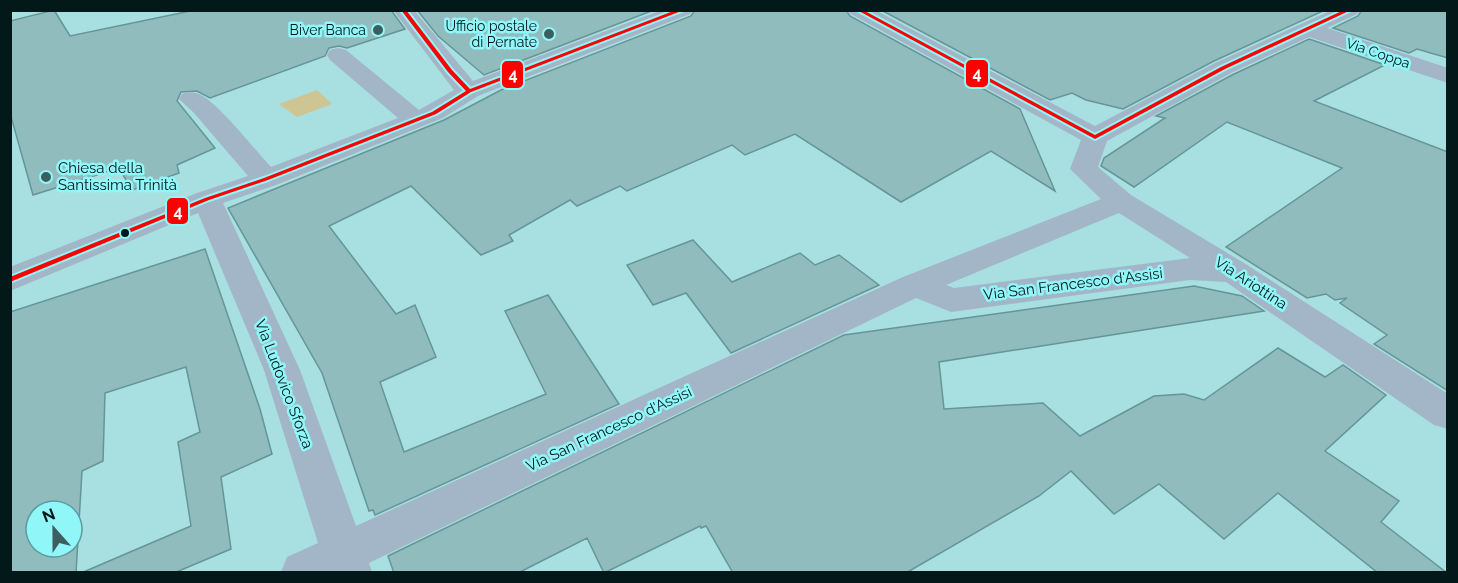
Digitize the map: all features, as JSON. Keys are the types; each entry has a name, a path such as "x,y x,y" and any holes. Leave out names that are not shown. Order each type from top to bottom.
{"street":[{"path":"403,10 450,71 469,91"},
{"path":"13,271 266,179 434,113 469,91 683,10"},
{"path":"858,10 1095,137 1223,68 1350,10"},
{"name":"Via Coppa","path":"1308,29 1448,76"},
{"path":"338,55 416,120"},
{"path":"191,99 203,108 266,179"},
{"name":"Via Ariottina","path":"1095,137 1084,169 1122,201 1233,271 1448,414"},
{"name":"Via Ludovico Sforza","path":"207,199 282,370 348,563"},
{"name":"Via San Francesco d'Assisi","path":"303,573 348,563 915,285 1122,201"},
{"name":"Via San Francesco d'Assisi","path":"915,285 951,300 1190,269 1233,271"}],"shaded area":[{"path":"317,90 332,104 297,117 279,104"}],"building":[{"path":"54,10 70,36 195,10 391,10 405,29 347,48 339,46 329,48 325,56 210,98 197,91 181,92 177,101 215,148 177,165 179,173 132,190 119,168 33,195 10,113 10,21"},
{"path":"417,10 654,10 484,75 438,36"},
{"path":"695,10 846,10 850,16 1020,109 1055,191 991,151 901,202 795,134 745,155 732,145 627,191 620,186 577,206 570,200 509,235 513,241 481,255 411,186 329,226 396,314 415,305 436,357 380,382 404,452 546,394 505,311 548,295 619,404 375,515 373,510 369,511 322,373 228,208 444,120 501,90 691,16"},
{"path":"881,10 1325,10 1214,61 1123,109 1086,100 1072,93 1050,100"},
{"path":"1362,10 1448,10 1448,58 1417,49 1409,53 1333,28 1358,16"},
{"path":"1309,39 1385,65 1314,101 1448,152 1448,391 1374,344 1387,335 1340,303 1347,298 1335,300 1326,294 1307,298 1226,247 1342,168 1227,122 1134,187 1101,166 1104,158 1165,118 1156,116 1232,75"},
{"path":"693,240 732,282 800,253 815,265 839,255 879,285 731,353 686,293 653,305 627,265"},
{"path":"205,249 260,409 272,454 221,477 231,549 174,573 81,573 191,526 178,442 200,432 186,367 105,393 103,461 82,471 80,499 24,499 24,559 77,559 76,573 10,573 10,312"},
{"path":"1194,286 1242,296 1264,311 939,362 944,409 1043,403 1080,436 1154,396 1184,394 1204,400 1278,348 1325,377 1343,365 1386,395 1325,451 1399,501 1381,522 1447,573 1378,573 1278,493 1224,539 1159,484 1114,514 1071,471 1039,496 906,573 733,573 706,526 701,528 700,526 604,573 587,538 518,573 394,573 388,556 844,335"}],"transit line":[{"name":"4","path":"403,10 450,71 469,91"},
{"name":"4","path":"10,280 207,199 266,179 434,113 469,91 682,10"},
{"name":"4","path":"859,10 1095,137"},
{"name":"4","path":"1095,137 1223,68 1349,10"}],"place":[{"name":"Biver Banca","path":"378,30"},
{"name":"Ufficio postale di Pernate","path":"549,34"},
{"name":"Chiesa della Santissima Trinità","path":"46,177"}]}
